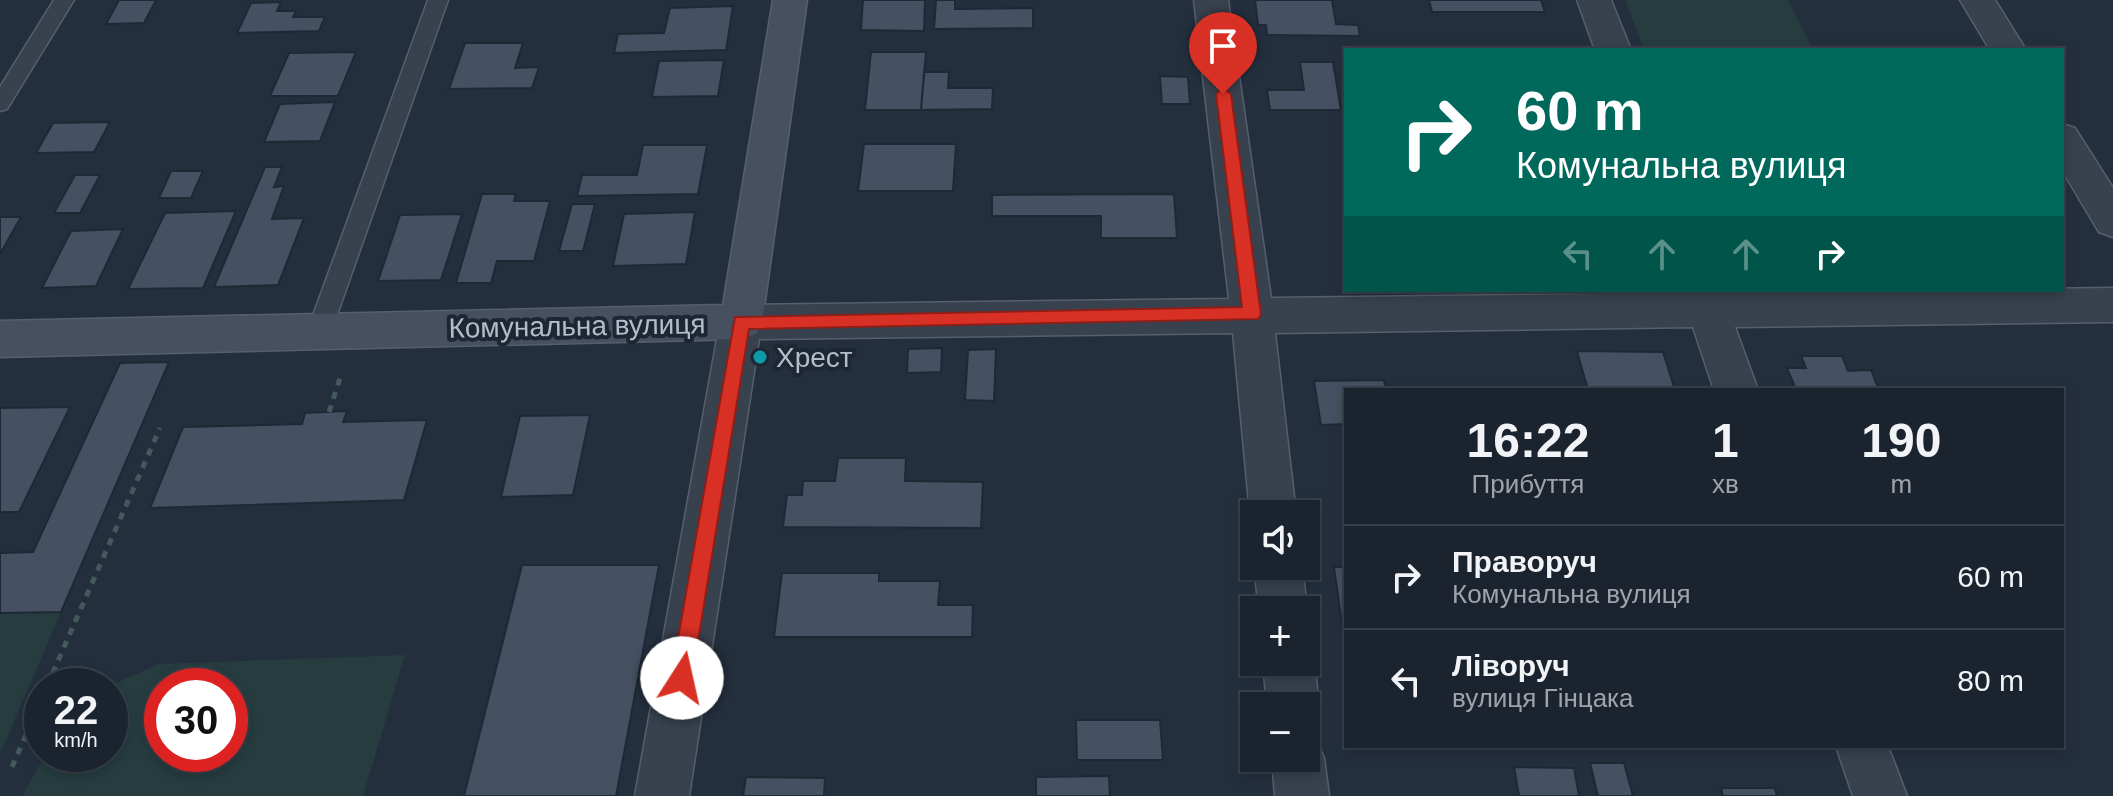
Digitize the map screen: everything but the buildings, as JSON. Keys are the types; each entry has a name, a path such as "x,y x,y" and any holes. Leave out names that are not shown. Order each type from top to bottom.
{"main road":[{"path":"741,322 790,0"},
{"name":"Комунальна вулиця","path":"0,339 741,322"}],"street":[{"path":"1211,0 1252,314 1272,500"},
{"path":"1594,0 1612,48"},
{"path":"1977,0 2007,48"},
{"path":"2064,141 2113,221"},
{"name":"Комунальна вулиця","path":"741,322 1252,314 1704,299 2113,305"},
{"path":"1704,299 1735,388"},
{"path":"662,796 741,322"},
{"path":"1863,748 1880,796"},
{"path":"1299,772 1302,796"}],"lane":[{"path":"0,104 64,0"},
{"path":"319,332 438,0"}],"path":[{"path":"329,412 341,375"},
{"path":"55,668 160,428"},
{"path":"12,767 24,739"}],"green space":[{"path":"1625,0 1788,0 1812,48 1643,48"},
{"path":"61,612 37,668 24,668 24,698 0,754 0,613"},
{"path":"405,655 363,796 22,796 36,772 128,772 128,678 144,671 144,772 248,772 248,668 150,668 159,664"}],"place":[{"name":"Хрест","path":"760,357"}],"route":[{"path":"682,678 741,322 1252,314 1223,94"}]}
